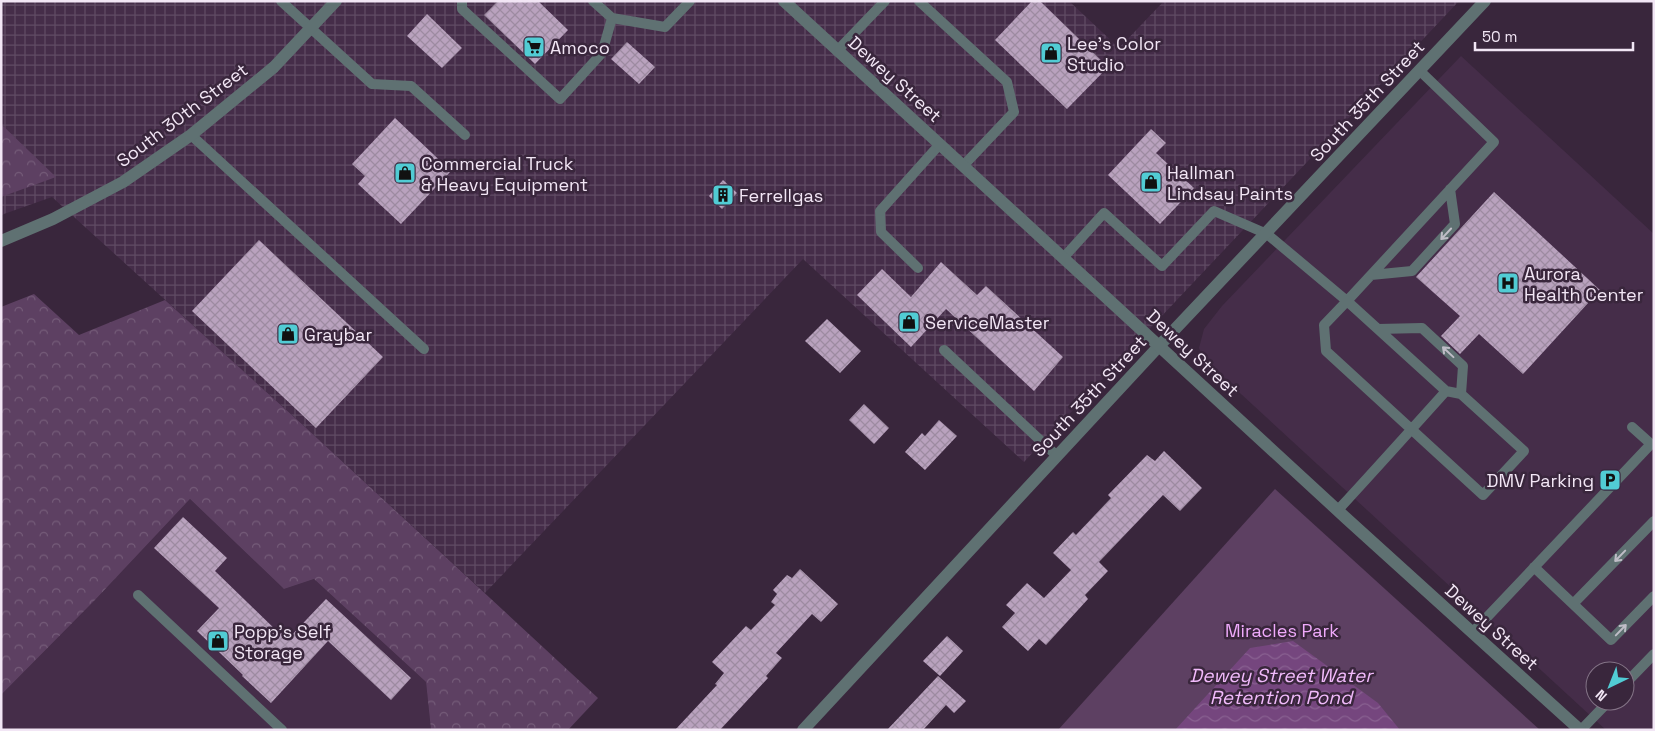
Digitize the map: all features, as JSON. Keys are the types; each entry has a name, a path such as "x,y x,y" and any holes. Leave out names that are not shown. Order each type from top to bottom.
{"street":[{"name":"South 30th Street","path":"1,241 53,219 123,182 191,135 274,67 336,1"},
{"name":"Dewey Street","path":"784,1 1580,730"},
{"name":"South 35th Street","path":"803,730 1160,346 1486,1"}],"lane":[{"path":"281,1 372,84 411,86 465,135"},
{"path":"462,1 462,8 560,99 602,52 612,18"},
{"path":"593,1 612,18 666,27 690,1"},
{"path":"837,50 885,1"},
{"path":"919,1 1006,82 1014,112 963,166"},
{"path":"1064,257 1104,213 1162,266 1214,211 1267,234 1347,301 1446,391 1461,394 1524,451 1483,495 1326,351 1324,325 1347,301 1494,142 1420,71"},
{"path":"191,135 424,349"},
{"path":"918,268 881,232 880,211 940,144"},
{"path":"1371,275 1412,271 1456,224 1450,189"},
{"path":"1378,329 1422,328 1463,366 1461,394"},
{"path":"944,350 1057,456"},
{"path":"1338,510 1446,391"},
{"path":"1472,633 1650,444 1632,427"},
{"path":"1573,604 1654,521"},
{"path":"1534,567 1611,640 1654,596"},
{"path":"138,595 282,730"},
{"path":"1635,675 1652,659"},
{"path":"1580,730 1599,711"}],"shaded area":[{"path":"1,1 1069,1 1119,48 1164,1 1459,1 1024,462 803,259 485,593 52,197 1,215"},
{"path":"1461,56 1654,234 1654,730 1606,730 1585,711 1635,711 1635,661 1585,661 1585,711 1204,360 1199,348 1204,329 1222,306"},
{"name":"Popp's Self Storage","path":"190,499 284,589 314,579 426,682 431,730 1,730 1,695 95,600"}],"green space":[{"path":"1,124 56,177 1,197"},
{"path":"34,294 79,335 165,300 598,698 568,730 431,730 426,682 314,579 284,589 190,499 95,600 1,695 1,307"},
{"name":"Miracles Park","path":"1275,489 1540,730 1058,730"}],"water":[{"name":"Dewey Street Water Retention Pond","path":"1293,641 1378,703 1400,730 1175,730 1250,648"}],"building":[{"name":"Amoco","path":"498,1 538,1 568,30 535,64 484,15"},
{"name":"Lee's Color Studio","path":"1032,1 1040,1 1108,67 1067,109 995,40"},
{"path":"427,14 462,48 442,68 407,36"},
{"path":"627,42 655,67 639,84 611,59"},
{"name":"Commercial Truck & Heavy Equipment","path":"395,118 451,171 401,224 358,184 365,176 352,164"},
{"name":"Hallman Lindsay Paints","path":"1151,129 1166,143 1156,153 1194,188 1160,224 1108,175"},
{"name":"Ferrellgas","path":"723,180 737,193 722,209 709,196"},
{"name":"Aurora Health Center","path":"1494,192 1600,290 1523,374 1479,334 1460,354 1441,336 1460,316 1416,277"},
{"name":"Graybar","path":"259,240 383,357 316,428 192,311"},
{"path":"941,262 977,295 986,286 1063,357 1034,391 946,309 911,347 857,295 882,269 911,297"},
{"path":"827,319 861,351 840,373 805,341"},
{"path":"864,404 889,428 874,444 849,420"},
{"path":"939,420 957,436 925,470 905,452 922,433 925,436"},
{"path":"1164,451 1202,488 1180,511 1163,495 1099,562 1108,571 1085,595 1088,599 1046,645 1039,639 1028,651 1002,627 1015,613 1006,605 1027,583 1044,598 1071,570 1053,553 1073,532 1076,535 1111,498 1108,495 1147,455 1155,461"},
{"path":"183,517 227,558 215,571 280,634 288,639 326,599 411,678 391,700 328,641 271,703 197,631 219,608 154,548"},
{"path":"800,569 838,604 821,622 812,614 776,653 782,658 766,676 768,678 720,730 675,730 717,685 715,684 724,673 712,662 746,626 751,630 775,605 771,602 777,594 773,590 787,575 792,578"},
{"path":"947,636 963,651 940,676 923,661"},
{"path":"938,676 966,701 954,713 946,705 923,730 887,730"}],"place":[{"name":"Amoco","path":"534,47"},
{"name":"Lee's Color Studio","path":"1051,53"},
{"name":"Commercial Truck & Heavy Equipment","path":"405,173"},
{"name":"Hallman Lindsay Paints","path":"1151,182"},
{"name":"Ferrellgas","path":"723,195"},
{"name":"Aurora Health Center","path":"1508,283"},
{"name":"ServiceMaster","path":"909,322"},
{"name":"Graybar","path":"288,334"},
{"name":"DMV Parking","path":"1610,480"},
{"name":"Popp's Self Storage","path":"218,641"}]}
